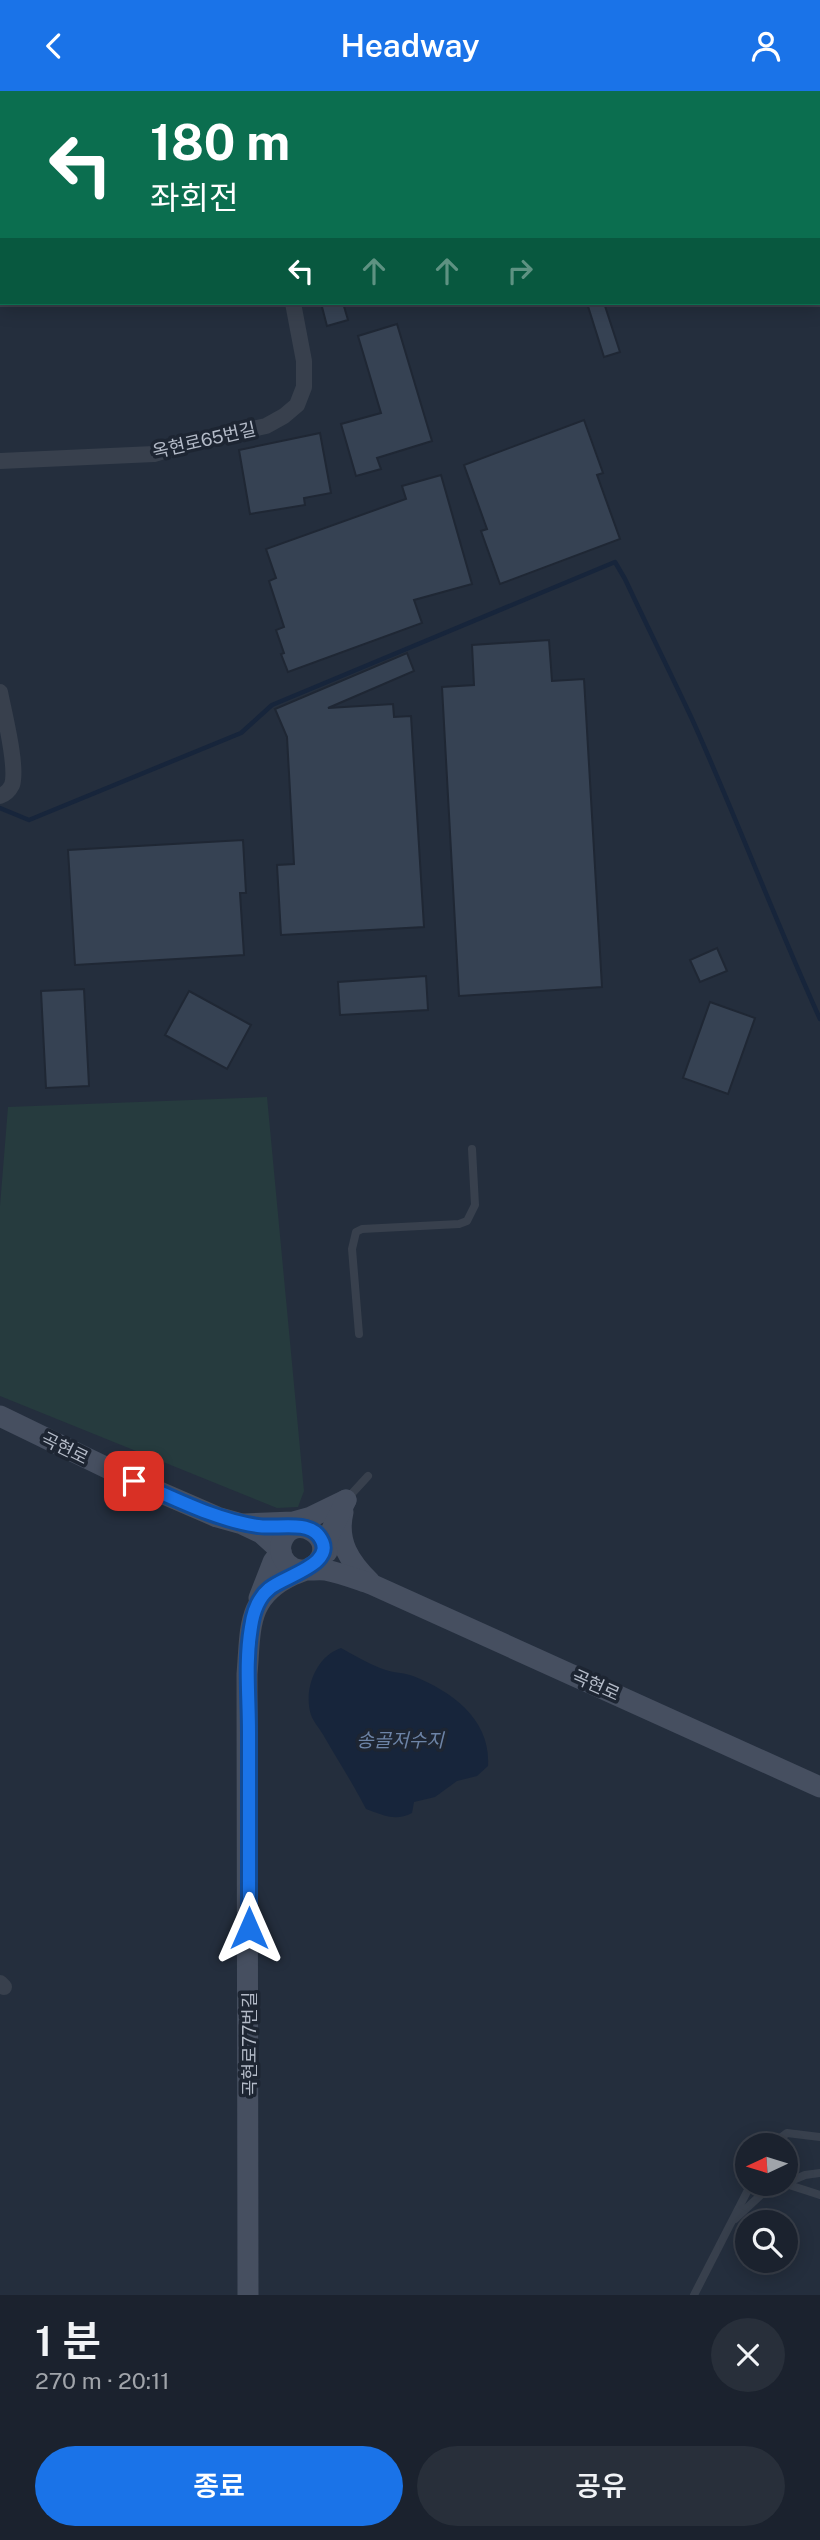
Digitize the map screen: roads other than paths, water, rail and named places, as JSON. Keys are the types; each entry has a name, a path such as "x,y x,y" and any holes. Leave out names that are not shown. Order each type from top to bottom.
{"main road":[{"name":"곡현로","path":"0,1416 134,1481 261,1533 281,1551 287,1564 293,1568 307,1569"},
{"path":"242,1524 273,1528 302,1523 330,1513 346,1500"},
{"path":"307,1569 318,1561 346,1500"},
{"path":"346,1500 341,1529 345,1549 349,1560 371,1584"},
{"path":"302,1523 318,1535 323,1548 371,1584"},
{"path":"254,1614 267,1576 281,1551 283,1538 302,1523"},
{"path":"242,1524 255,1542 259,1556 260,1578 254,1614"},
{"path":"307,1569 326,1570 371,1584"},
{"name":"곡현로77번길","path":"248,2295 247,1674 254,1614 267,1591 307,1569"},
{"path":"254,1614 271,1596 305,1582 346,1579 371,1584"},
{"name":"곡현로","path":"371,1584 820,1787"}],"street":[{"name":"옥현로65번길","path":"0,461 154,454 193,442 266,426 297,405 304,387 304,361 293,305"},
{"path":"0,692 14,770 12,785 7,793 0,796"}],"lane":[{"path":"359,1333 352,1249 356,1232 362,1229 459,1224 467,1221 475,1205 472,1149"},
{"path":"346,1500 368,1476"},
{"path":"798,2134 820,2137"},
{"path":"798,2178 820,2173"},
{"path":"798,2188 820,2195"},
{"path":"694,2295 745,2196"},
{"path":"731,2224 761,2196"}],"water":[{"name":"송골저수지","path":"341,1648 380,1668 428,1683 455,1699 467,1710 483,1735 488,1766 477,1776 457,1781 435,1797 414,1802 412,1813 406,1816 389,1817 366,1809 312,1718 309,1705 310,1685 318,1666 332,1652"}],"waterway":[{"path":"0,808 29,820 241,733 272,705 615,562 692,719 820,1019"}]}
